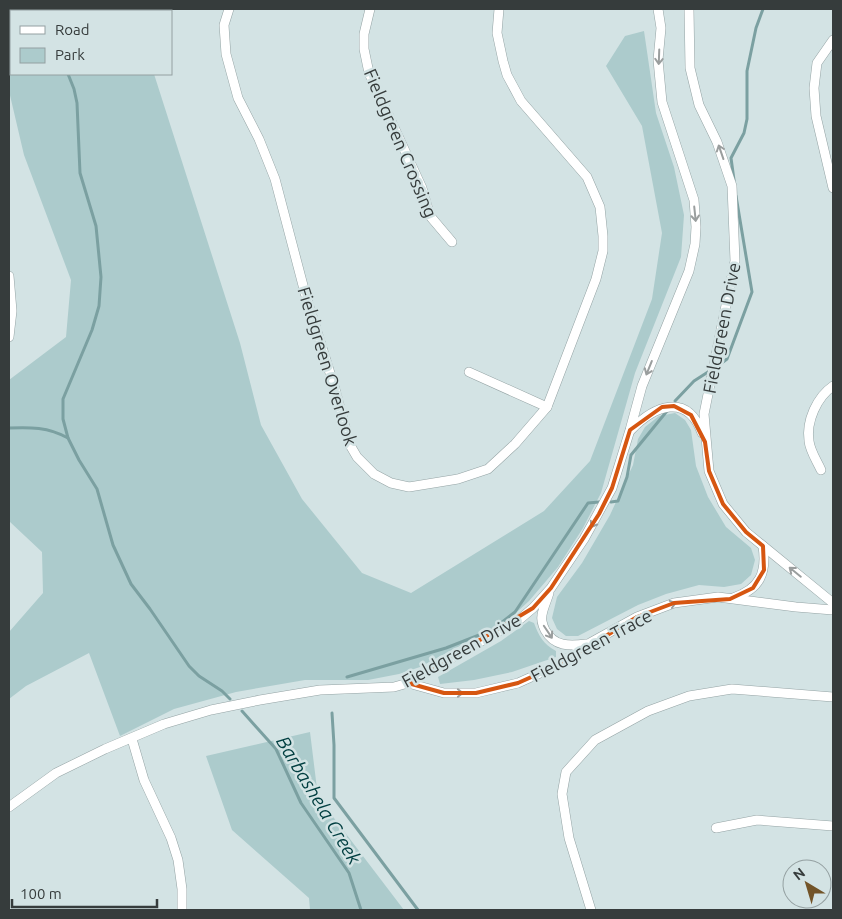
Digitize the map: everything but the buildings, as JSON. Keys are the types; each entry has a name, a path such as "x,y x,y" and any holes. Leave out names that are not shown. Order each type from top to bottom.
{"street":[{"name":"Fieldgreen Overlook","path":"229,9 224,25 226,54 238,98 259,139 275,179 305,294 335,389 350,445 357,457 374,474 391,483 409,487 458,479 488,469 515,444 547,407 596,279 603,251 600,208 587,177 521,100 507,75 498,33 499,9"},
{"name":"Fieldgreen Crossing","path":"370,9 364,41 369,73 422,188 430,216 452,242"},
{"name":"Fieldgreen Drive","path":"9,807 56,773 105,749 164,724 211,710 260,700 320,690 394,687 408,683 520,619 551,588 584,539 612,488 642,386 689,271 696,244 694,200 662,102 658,60 661,28 658,9"},
{"name":"Fieldgreen Drive","path":"689,9 690,68 700,105 717,142 732,186 735,261 704,414 709,471 723,504 746,532 833,602"},
{"path":"833,40 817,63 814,88 816,116 833,188"},
{"path":"9,276 12,311 9,337"},
{"path":"470,372 547,407"},
{"path":"821,470 810,448 810,421 815,408 826,391 833,386"},
{"path":"630,430 642,418 662,407 674,406 684,410 698,423 705,442"},
{"path":"730,599 745,594 753,588 760,578 764,570 763,546"},
{"path":"551,588 541,617 548,636 556,643 572,646 590,643"},
{"name":"Fieldgreen Trace","path":"408,683 444,693 476,692 518,683 550,669 590,643 637,617 674,603 718,597 833,610"},
{"path":"591,910 569,838 562,794 566,772 594,740 648,711 689,696 732,689 833,697"},
{"path":"132,739 144,780 178,860 182,889 182,910"},
{"path":"716,828 757,820 833,826"}],"highlighted area":[{"path":"674,406 691,415 705,442 709,471 723,504 746,532 763,546 764,570 753,588 730,599 674,603 637,617 558,665 518,683 476,693 444,693 408,683 533,608 551,588 599,514 612,488 630,430 662,407"}],"green space":[{"path":"9,9 156,9 10,10 10,75 154,75 240,343 261,425 302,499 362,573 411,593 544,511 590,461 652,299 662,233 642,126 606,66 625,36 644,31 656,113 674,167 684,215 681,257 635,373 601,493 583,528 558,567 529,601 507,621 420,667 399,674 368,680 305,680 236,692 174,709 120,736 89,653 26,686 9,699 9,632 43,593 42,552 9,521 9,380 66,337 71,280 24,155 9,91"},
{"path":"675,413 685,420 691,430 696,466 708,497 726,527 751,548 755,560 751,575 741,584 724,587 699,585 666,594 638,605 578,636 566,636 557,629 552,618 557,597 582,563 610,515 633,465 638,439 645,427 659,416"},
{"path":"529,621 534,623 540,636 556,651 556,657 512,672 474,680 440,684 438,677 501,641"},
{"path":"310,732 318,797 404,910 310,910 309,898 232,830 206,756"}],"waterway":[{"path":"734,180 731,158 744,133 747,119 747,71 756,28 763,9"},
{"name":"Barbashela Creek","path":"68,75 77,103 80,173 96,226 101,277 99,306 92,330 63,399 63,419 68,438 97,489 113,545 131,584 189,666 199,676 222,691 230,699"},
{"path":"719,365 727,359 752,292 736,196"},
{"path":"675,401 694,381 708,372"},
{"path":"611,502 618,501 627,477 631,455 667,411"},
{"path":"9,428 39,429 61,434 68,438"},
{"path":"347,677 446,648 492,630 515,612 588,503 599,502"},
{"name":"Barbashela Creek","path":"242,711 276,749 301,803 349,873 361,910"},
{"path":"332,713 334,798 418,910"}]}
